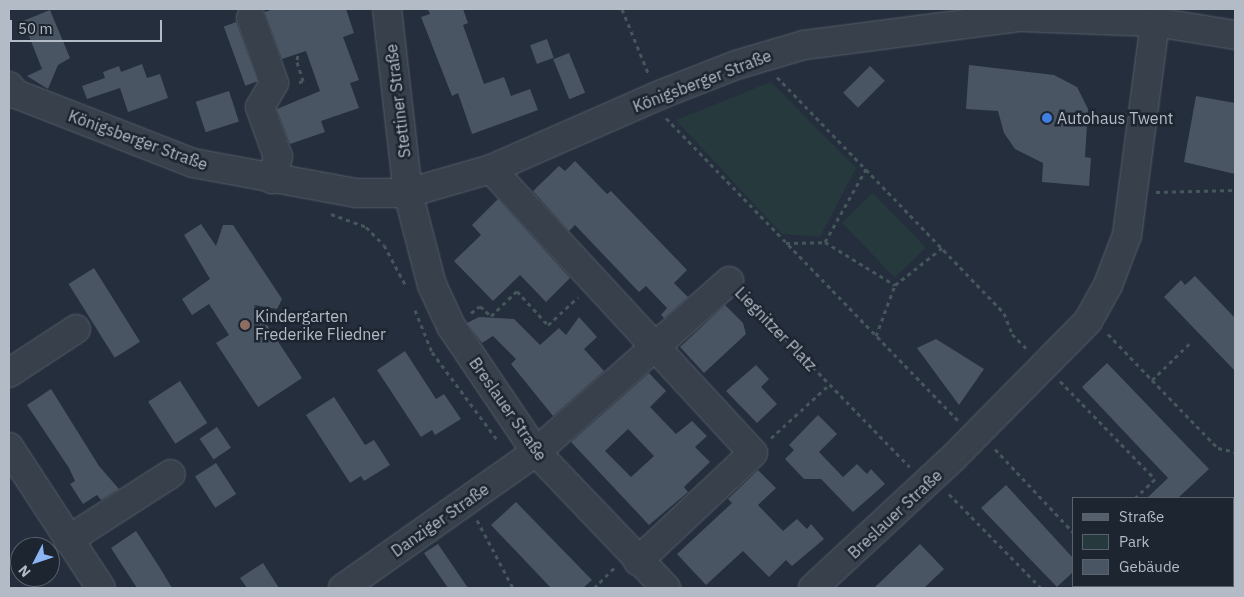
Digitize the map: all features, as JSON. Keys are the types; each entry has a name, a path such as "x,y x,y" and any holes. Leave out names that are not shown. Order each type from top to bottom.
{"street":[{"name":"Stettiner Straße","path":"387,9 408,194"},
{"name":"Königsberger Straße","path":"11,94 192,163 357,193 408,194 491,169 658,96 760,58 804,45 1020,17 1155,22 1235,34"},
{"path":"251,18 274,83 260,107 278,157 272,179"},
{"name":"Breslauer Straße","path":"812,588 975,438 1046,368 1088,322 1108,285 1126,235 1155,22"},
{"path":"491,169 754,453 634,557"},
{"name":"Breslauer Straße","path":"408,194 432,286 452,326 527,459 666,588"},
{"name":"Liegnitzer Platz","path":"527,459 729,281"},
{"path":"9,373 76,329"},
{"path":"9,447 101,588"},
{"name":"Danziger Straße","path":"343,588 527,459"},
{"path":"68,540 170,474"}],"path":[{"path":"622,9 658,96 664,116 975,438 996,450 1072,531"},
{"path":"760,58 1004,313 1012,334 1155,479 1136,497"},
{"path":"825,242 866,168"},
{"path":"1133,188 1157,192 1235,190"},
{"path":"324,211 366,228 389,253 410,296"},
{"path":"786,243 825,242 895,285"},
{"path":"876,336 895,285 942,248"},
{"name":"Liegnitzer Platz","path":"729,281 830,384 1041,588"},
{"path":"452,326 480,306 491,316 517,291 548,325 594,282"},
{"path":"413,303 432,352 454,387 527,459"},
{"path":"1088,322 1107,333 1218,448 1235,452"},
{"path":"1152,380 1189,344"},
{"name":"Liegnitzer Platz","path":"754,453 830,384"},
{"path":"467,502 514,588"},
{"path":"594,588 634,557"}],"green space":[{"path":"771,82 856,168 820,237 782,234 676,120"},
{"path":"873,193 926,248 895,278 842,223"}],"building":[{"path":"273,9 346,9 354,33 343,37 359,80 350,83 359,108 321,121 325,132 290,144 277,109 320,91 306,51 282,59 265,12"},
{"path":"428,9 463,9 468,23 463,25 484,84 504,77 511,96 530,89 538,110 472,134 458,93 452,96 421,17 430,14"},
{"path":"50,10 70,58 58,65 48,89 27,76 42,69 23,21"},
{"path":"236,22 258,81 245,86 224,26"},
{"path":"547,39 554,58 537,64 530,45"},
{"path":"569,53 585,93 569,99 553,59"},
{"path":"142,64 147,78 160,74 168,98 128,112 120,88 87,99 82,86 105,78 103,72 119,66 121,72"},
{"path":"969,65 1054,75 1077,87 1088,109 1085,157 1091,158 1089,186 1042,182 1043,163 1015,149 1004,133 998,111 966,109"},
{"path":"870,66 885,81 858,108 843,93"},
{"path":"229,91 239,121 206,132 196,102"},
{"path":"1196,96 1235,103 1235,174 1184,162"},
{"path":"575,161 607,194 611,191 687,270 674,283 688,297 664,318 661,315 667,308 646,286 639,292 575,225 569,231 533,191 559,166 565,171"},
{"path":"498,199 570,278 546,302 520,275 493,301 454,261 481,235 472,225"},
{"name":"Kindergarten Frederike Fliedner","path":"201,224 216,246 223,225 233,225 282,299 277,309 254,305 302,378 258,407 216,343 229,335 209,304 192,315 182,299 210,279 184,235"},
{"path":"94,268 140,342 115,358 69,284"},
{"path":"1195,276 1235,318 1235,371 1164,297 1181,280 1185,285"},
{"path":"725,305 743,323 746,334 704,373 680,347"},
{"path":"479,317 514,319 540,345 559,328 566,335 579,317 597,337 584,349 604,371 553,416 511,364 516,359 493,336 482,343 467,323"},
{"path":"936,339 984,369 959,405 917,348"},
{"path":"405,351 436,399 444,394 461,419 435,435 432,430 421,437 377,370"},
{"path":"1107,363 1209,469 1179,497 1148,497 1168,478 1082,387"},
{"path":"756,365 769,379 761,387 777,404 757,423 726,391"},
{"path":"649,373 666,391 650,407 676,434 692,421 707,436 695,447 710,462 684,487 688,492 649,525 571,442","holes":["628,429 654,456 631,477 605,451"]},
{"path":"180,381 207,423 175,444 148,402"},
{"path":"51,389 99,466 119,489 101,500 97,495 83,504 70,484 75,481 69,468 27,405"},
{"path":"334,397 365,445 374,440 390,465 364,481 361,476 350,483 306,415"},
{"path":"818,415 837,434 819,452 843,477 857,464 867,474 871,469 885,484 853,512 821,479 804,479 785,459 794,450 789,445"},
{"path":"217,427 231,448 214,459 200,439"},
{"path":"216,463 236,494 215,508 195,477"},
{"path":"758,470 776,488 758,505 783,531 797,519 807,529 811,524 824,539 792,566 786,560 769,577 743,551 706,585 677,554 732,503 728,499"},
{"path":"1006,485 1072,557 1072,573 1057,587 981,508"},
{"path":"516,502 592,580 583,588 551,588 491,525"},
{"path":"136,531 172,588 137,588 111,548"},
{"path":"438,544 468,588 448,588 424,553"},
{"path":"920,544 944,569 924,588 874,588"},
{"path":"263,563 279,588 247,588 240,578"}],"place":[{"name":"Autohaus Twent","path":"1047,118"},
{"name":"Kindergarten Frederike Fliedner","path":"245,325"}]}
